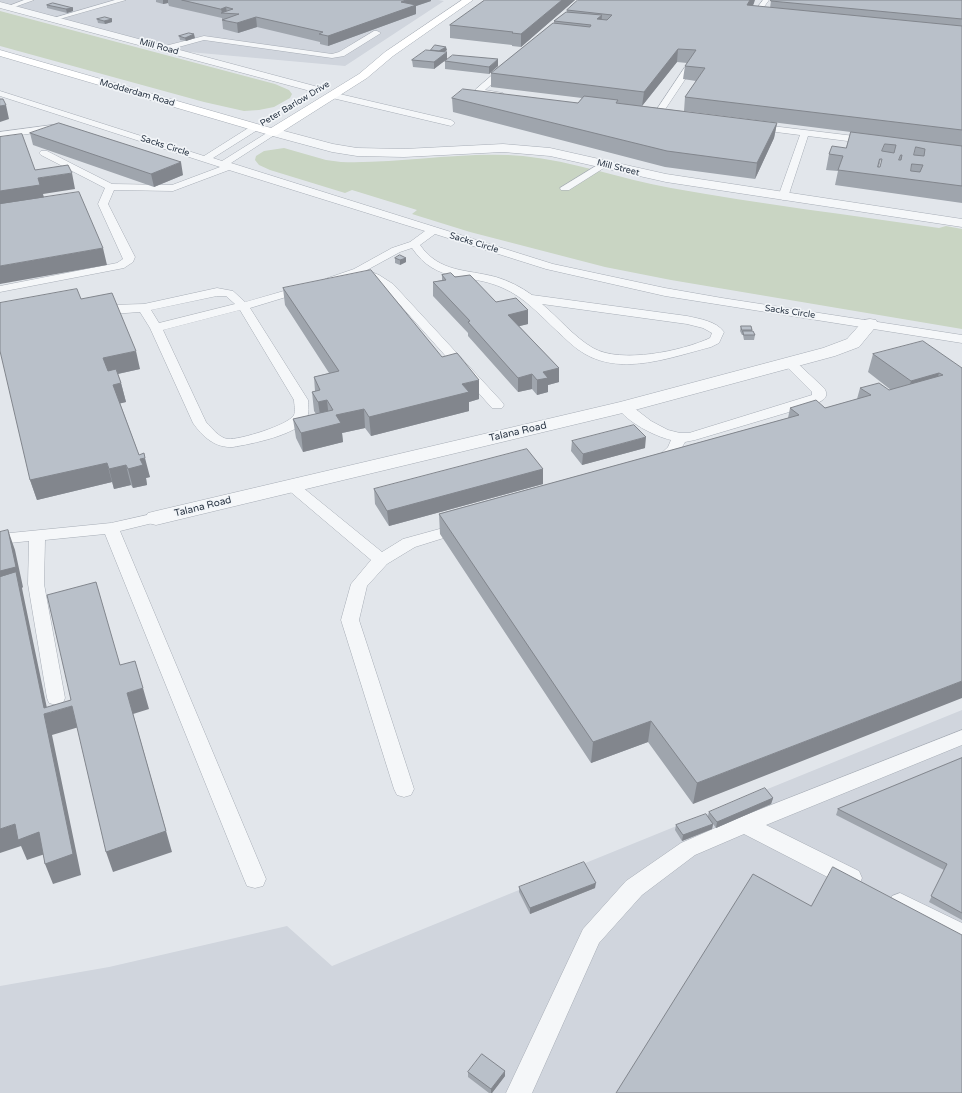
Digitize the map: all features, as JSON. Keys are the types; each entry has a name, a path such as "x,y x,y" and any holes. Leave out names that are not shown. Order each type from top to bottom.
{"street":[{"name":"Peter Barlow Drive","path":"273,132 330,89 363,76 389,54 468,0"},
{"name":"Mill Road","path":"4,6 318,90"},
{"name":"Modderdam Road","path":"0,53 273,132"},
{"name":"Peter Barlow Drive","path":"347,73 389,54"},
{"name":"Peter Barlow Drive","path":"304,98 318,90 330,89"},
{"name":"Peter Barlow Drive","path":"256,127 270,119"},
{"name":"Mill Street","path":"273,132 332,148 357,152 404,153 484,148 512,148 550,152 666,178 962,223"},
{"name":"Talana Road","path":"156,518 624,406 789,363 829,352 853,343 870,324"}],"lane":[{"path":"4,6 31,0"},
{"path":"54,19 123,0"},
{"path":"766,0 757,12 764,15 780,17"},
{"path":"164,49 204,38 332,56 341,54 377,33"},
{"path":"512,96 479,91 516,59"},
{"path":"657,115 688,69"},
{"path":"330,89 451,123"},
{"name":"Sacks Circle","path":"0,93 550,267 722,302 962,339"},
{"path":"0,135 90,122"},
{"path":"743,125 884,142"},
{"name":"Peter Barlow Drive","path":"205,159 256,127"},
{"name":"Peter Barlow Drive","path":"110,187 173,188 227,165 273,132"},
{"path":"783,197 805,133"},
{"path":"0,289 120,266 127,263 129,260 129,257 103,204 110,187 44,153"},
{"path":"565,188 604,164"},
{"path":"156,328 243,306 344,277 396,250 414,244 434,230"},
{"path":"414,244 420,256 431,264 453,272 494,280 506,284 528,298 584,349 600,356 621,360 648,358 707,344 715,340 718,332 714,328 704,324 687,320 528,298"},
{"path":"358,271 375,277 389,286 497,405"},
{"path":"89,312 110,309 144,308 217,292 229,293 234,296 243,306 300,400 302,413 299,420 285,429 246,440 226,443 211,436 200,423 156,328 144,308"},
{"path":"624,406 648,426 679,438 690,437 811,401 819,397 819,391 789,363"},
{"path":"640,472 653,467 674,449 679,438"},
{"path":"291,485 381,560"},
{"path":"0,536 0,539 111,528 156,518"},
{"path":"404,789 350,620 359,584 381,560 408,543 477,523"},
{"path":"111,528 255,879"},
{"path":"37,536 36,584 56,698"},
{"path":"519,1093 591,936 634,888 688,849 745,824 962,737"},
{"path":"745,824 962,934"}],"shaded area":[{"path":"0,0 444,1 345,66 178,51 0,4"},
{"path":"962,710 962,1093 0,1093 0,986 109,967 287,926 332,966"}],"green space":[{"path":"0,11 275,84 289,90 292,94 290,98 274,107 244,111 204,102 0,46"},
{"path":"284,148 326,160 341,162 386,161 477,155 542,158 652,184 704,194 939,228 946,226 962,229 962,329 671,280 605,267 470,232 412,214 417,210 352,190 345,193 270,170 259,165 255,160 256,156 264,151"}],"building":[{"path":"182,0 406,0 401,2 416,5 328,36 319,34 323,32 256,17 237,23 222,20 239,14 221,13 233,9 226,7 221,9"},
{"path":"485,0 562,0 521,34 450,25"},
{"path":"578,0 750,0 747,5 962,26 962,130 685,97 705,68 685,66 696,50 678,49 644,92 491,73 553,23 590,27 591,25 554,21 566,12 602,15 597,19 607,20 612,15 567,10"},
{"path":"962,0 962,19 771,1"},
{"path":"53,3 73,8 66,9 47,5"},
{"path":"105,17 112,19 104,21 97,19"},
{"path":"189,33 194,34 185,38 179,36"},
{"path":"435,45 446,47 439,51 431,50"},
{"path":"426,50 447,52 434,62 412,60"},
{"path":"453,55 498,59 489,67 445,61"},
{"path":"463,89 578,103 584,96 618,100 616,103 777,123 757,163 667,151 452,98"},
{"path":"0,99 3,99 6,105 0,106"},
{"path":"59,123 181,162 151,174 30,133"},
{"path":"851,132 962,146 962,186 838,170 843,156 829,154 832,146 846,148","holes":["885,144 896,145 894,153 882,151","916,147 925,149 924,156 914,155","880,159 882,159 880,167 878,167","912,164 923,165 920,172 911,171"]},
{"path":"22,134 35,170 68,165 72,173 38,178 40,185 0,191 0,137"},
{"path":"79,192 103,248 0,266 0,204"},
{"path":"400,255 406,258 400,260 395,258"},
{"path":"371,270 442,357 457,353 479,380 462,384 469,392 369,417 364,409 336,415 341,423 301,433 293,419 333,410 327,400 318,402 312,392 320,390 314,377 339,371 283,288"},
{"path":"451,273 455,277 470,275 496,302 516,298 528,310 508,315 559,368 543,372 548,378 537,380 532,374 518,378 468,322 470,321 433,282 446,280 442,275"},
{"path":"77,289 81,299 112,293 136,351 103,358 108,371 116,369 121,383 113,385 139,455 144,453 145,458 140,459 143,465 128,469 126,465 109,469 107,463 30,480 0,351 0,303"},
{"path":"741,326 751,326 752,330 742,330"},
{"path":"743,331 753,331 755,335 744,335"},
{"path":"923,341 962,368 962,681 697,783 651,721 593,742 439,514 799,415 790,408 816,400 825,408 871,395 860,388 879,383 889,390 943,375 939,373 911,381 873,354"},
{"path":"634,425 646,437 583,454 572,441"},
{"path":"527,449 543,469 387,511 374,489"},
{"path":"8,530 16,567 0,571 0,532"},
{"path":"16,572 44,708 71,700 47,595 96,582 120,665 135,661 143,688 127,693 166,831 106,852 72,706 44,714 73,854 45,864 39,832 18,840 15,824 0,829 0,577"},
{"path":"962,758 962,913 931,896 947,864 838,809"},
{"path":"765,788 773,798 717,822 709,812"},
{"path":"706,814 713,824 683,835 676,825"},
{"path":"584,862 596,883 530,908 519,887"},
{"path":"833,867 962,935 962,1093 616,1093 753,874 811,906"},
{"path":"482,1054 505,1071 491,1089 468,1072"}]}
